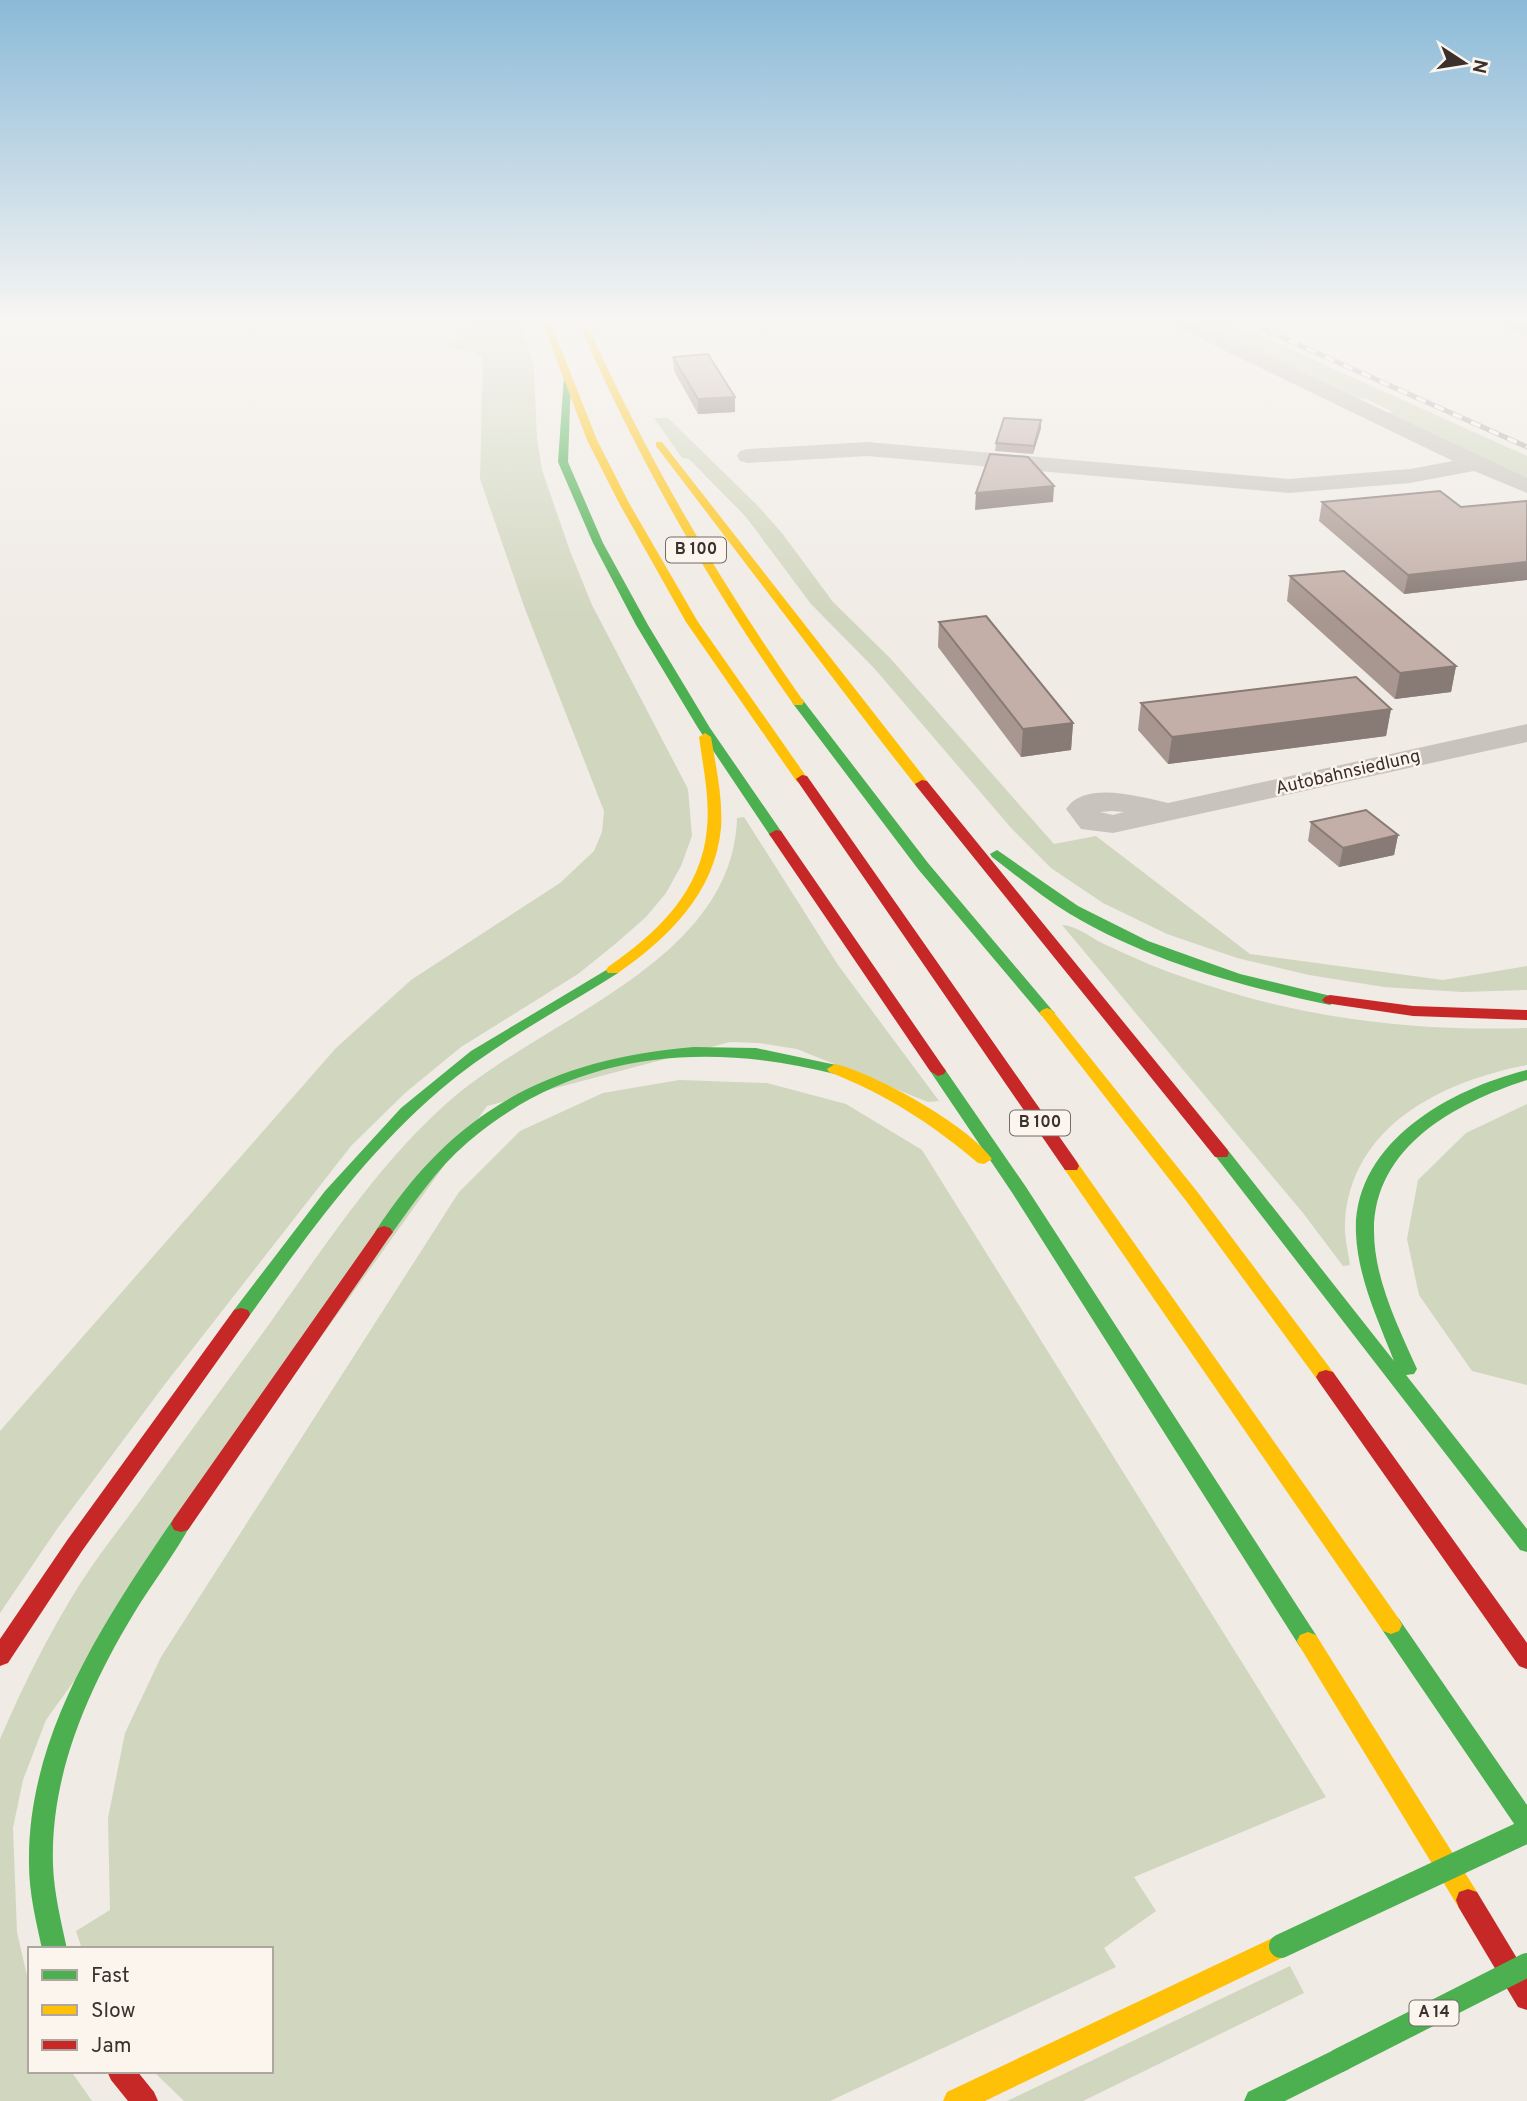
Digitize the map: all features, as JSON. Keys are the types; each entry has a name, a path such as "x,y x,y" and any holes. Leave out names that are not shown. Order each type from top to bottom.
{"highway":[{"path":"565,422 563,462 569,480 607,562 704,728 1020,1191 1406,1796 1527,1998"},
{"name":"B 100","path":"585,422 624,503 692,622 1453,1712 1527,1824"},
{"name":"B 100","path":"626,422 699,555 793,694 923,867 1079,1051 1259,1286 1527,1660"},
{"path":"640,422 650,431 856,704 1164,1080 1527,1544"},
{"path":"0,1657 51,1576 274,1270 374,1145 453,1069 643,949 677,916 696,886 713,844 713,784 704,728"},
{"path":"948,817 1083,915 1184,960 1296,993 1349,1004 1458,1015 1527,1015"},
{"path":"54,1947 40,1874 44,1806 62,1732 91,1666 138,1586 413,1191 442,1156 480,1124 555,1080 597,1066 677,1052 746,1051 799,1059 847,1072 887,1089 956,1135 1020,1191"},
{"path":"1424,1410 1383,1309 1368,1259 1365,1228 1370,1195 1385,1163 1406,1135 1434,1113 1471,1095 1527,1075"},
{"path":"956,2101 1527,1831"},
{"name":"A 14","path":"1257,2101 1527,1965"},
{"path":"122,2073 145,2101"}],"street":[{"path":"1389,422 1527,486"},
{"path":"748,456 867,449 1289,486 1410,476 1476,464"},
{"name":"Autobahnsiedlung","path":"1169,812 1527,733"}],"green space":[{"path":"481,422 536,422 542,470 592,605 688,789 692,836 681,866 666,893 646,917 614,945 578,974 461,1047 405,1093 351,1146 165,1384 57,1529 0,1613 0,1431 336,1048 411,980 560,883 594,851 602,832 604,811 525,609 480,479"},
{"path":"657,422 672,422 757,505 782,533 833,602 890,658 1054,844 1096,836 1250,954 1443,980 1527,966 1527,990 1462,992 1384,987 1309,975 1237,958 1167,934 1103,903 1051,868 1012,829 874,668 811,604 746,517 689,459 682,458"},
{"path":"1402,422 1452,422 1527,456 1527,479"},
{"path":"744,817 838,965 939,1101 928,1102 797,1049 730,1042 487,1106 46,1720 23,1780 13,1828 17,1932 28,1980 28,2073 72,2073 92,2101 0,2101 0,1739 58,1621 100,1554 348,1213 395,1155 447,1103 486,1073 625,984 668,950 703,912 727,869 737,818"},
{"path":"1062,925 1078,929 1104,944 1163,970 1225,991 1310,1012 1396,1024 1483,1029 1527,1028 1527,1065 1495,1072 1434,1096 1407,1113 1383,1134 1364,1159 1351,1188 1345,1222 1350,1265 1343,1266 1303,1213"},
{"path":"679,1080 767,1083 846,1104 922,1150 1326,1797 1134,1877 1156,1911 1104,1948 1116,1967 830,2101 184,2101 155,2073 273,2073 273,1947 81,1947 76,1931 110,1910 108,1818 125,1733 161,1657 459,1192 520,1131 603,1093"},
{"path":"1527,1104 1527,1385 1472,1371 1419,1295 1407,1239 1418,1180 1466,1133"},
{"path":"1290,1966 1304,1993 1083,2101 1007,2101"}],"building":[{"path":"1003,422 1040,422 1034,446 996,443"},
{"path":"990,454 1028,457 1054,486 976,493"},
{"path":"1440,491 1461,507 1527,501 1527,562 1408,575 1322,502"},
{"path":"1344,571 1456,666 1400,673 1290,576"},
{"path":"986,616 1073,723 1023,729 939,622"},
{"path":"1356,677 1391,709 1172,737 1141,703"},
{"path":"1366,810 1398,835 1343,848 1311,822"}],"railway":[{"path":"1471,422 1527,447"}],"traffic: fast":[{"path":"565,422 563,462 598,543 642,625 704,728 776,834"},
{"path":"798,702 923,866 1047,1013"},
{"path":"997,854 1073,909 1143,945 1204,968 1266,986 1330,1000"},
{"path":"241,1314 331,1194 380,1138 434,1087 477,1055 613,970"},
{"path":"384,1232 430,1171 462,1138 521,1097 554,1082 623,1061 694,1051 756,1053 835,1069"},
{"path":"938,1071 1020,1191 1308,1641"},
{"path":"1407,1369 1380,1302 1367,1249 1365,1231 1368,1200 1379,1172 1396,1148 1444,1110 1472,1095 1527,1075"},
{"path":"1221,1153 1527,1544"},
{"path":"55,1947 41,1866 45,1809 54,1764 68,1721 86,1680 131,1600 181,1524"},
{"path":"1391,1625 1527,1824"},
{"path":"1281,1946 1527,1831"},
{"path":"1340,2060 1527,1965"},
{"path":"1257,2101 1340,2060"}],"traffic: slow":[{"path":"585,422 624,503 692,622 802,779"},
{"path":"629,422 653,472 707,566 798,702"},
{"path":"659,444 922,784"},
{"path":"613,970 666,927 693,893 703,873 714,829 712,783 705,737"},
{"path":"1047,1013 1193,1198 1326,1377"},
{"path":"835,1069 877,1086 914,1106 984,1159"},
{"path":"1071,1166 1391,1625"},
{"path":"1308,1641 1468,1900"},
{"path":"956,2101 1281,1946"}],"traffic: jam":[{"path":"802,779 1071,1166"},
{"path":"922,784 1221,1153"},
{"path":"776,834 938,1071"},
{"path":"1330,1000 1413,1011 1527,1015"},
{"path":"181,1524 384,1232"},
{"path":"0,1657 75,1545 241,1314"},
{"path":"1326,1377 1527,1660"},
{"path":"1468,1900 1527,1998"},
{"path":"122,2073 145,2101"}]}
